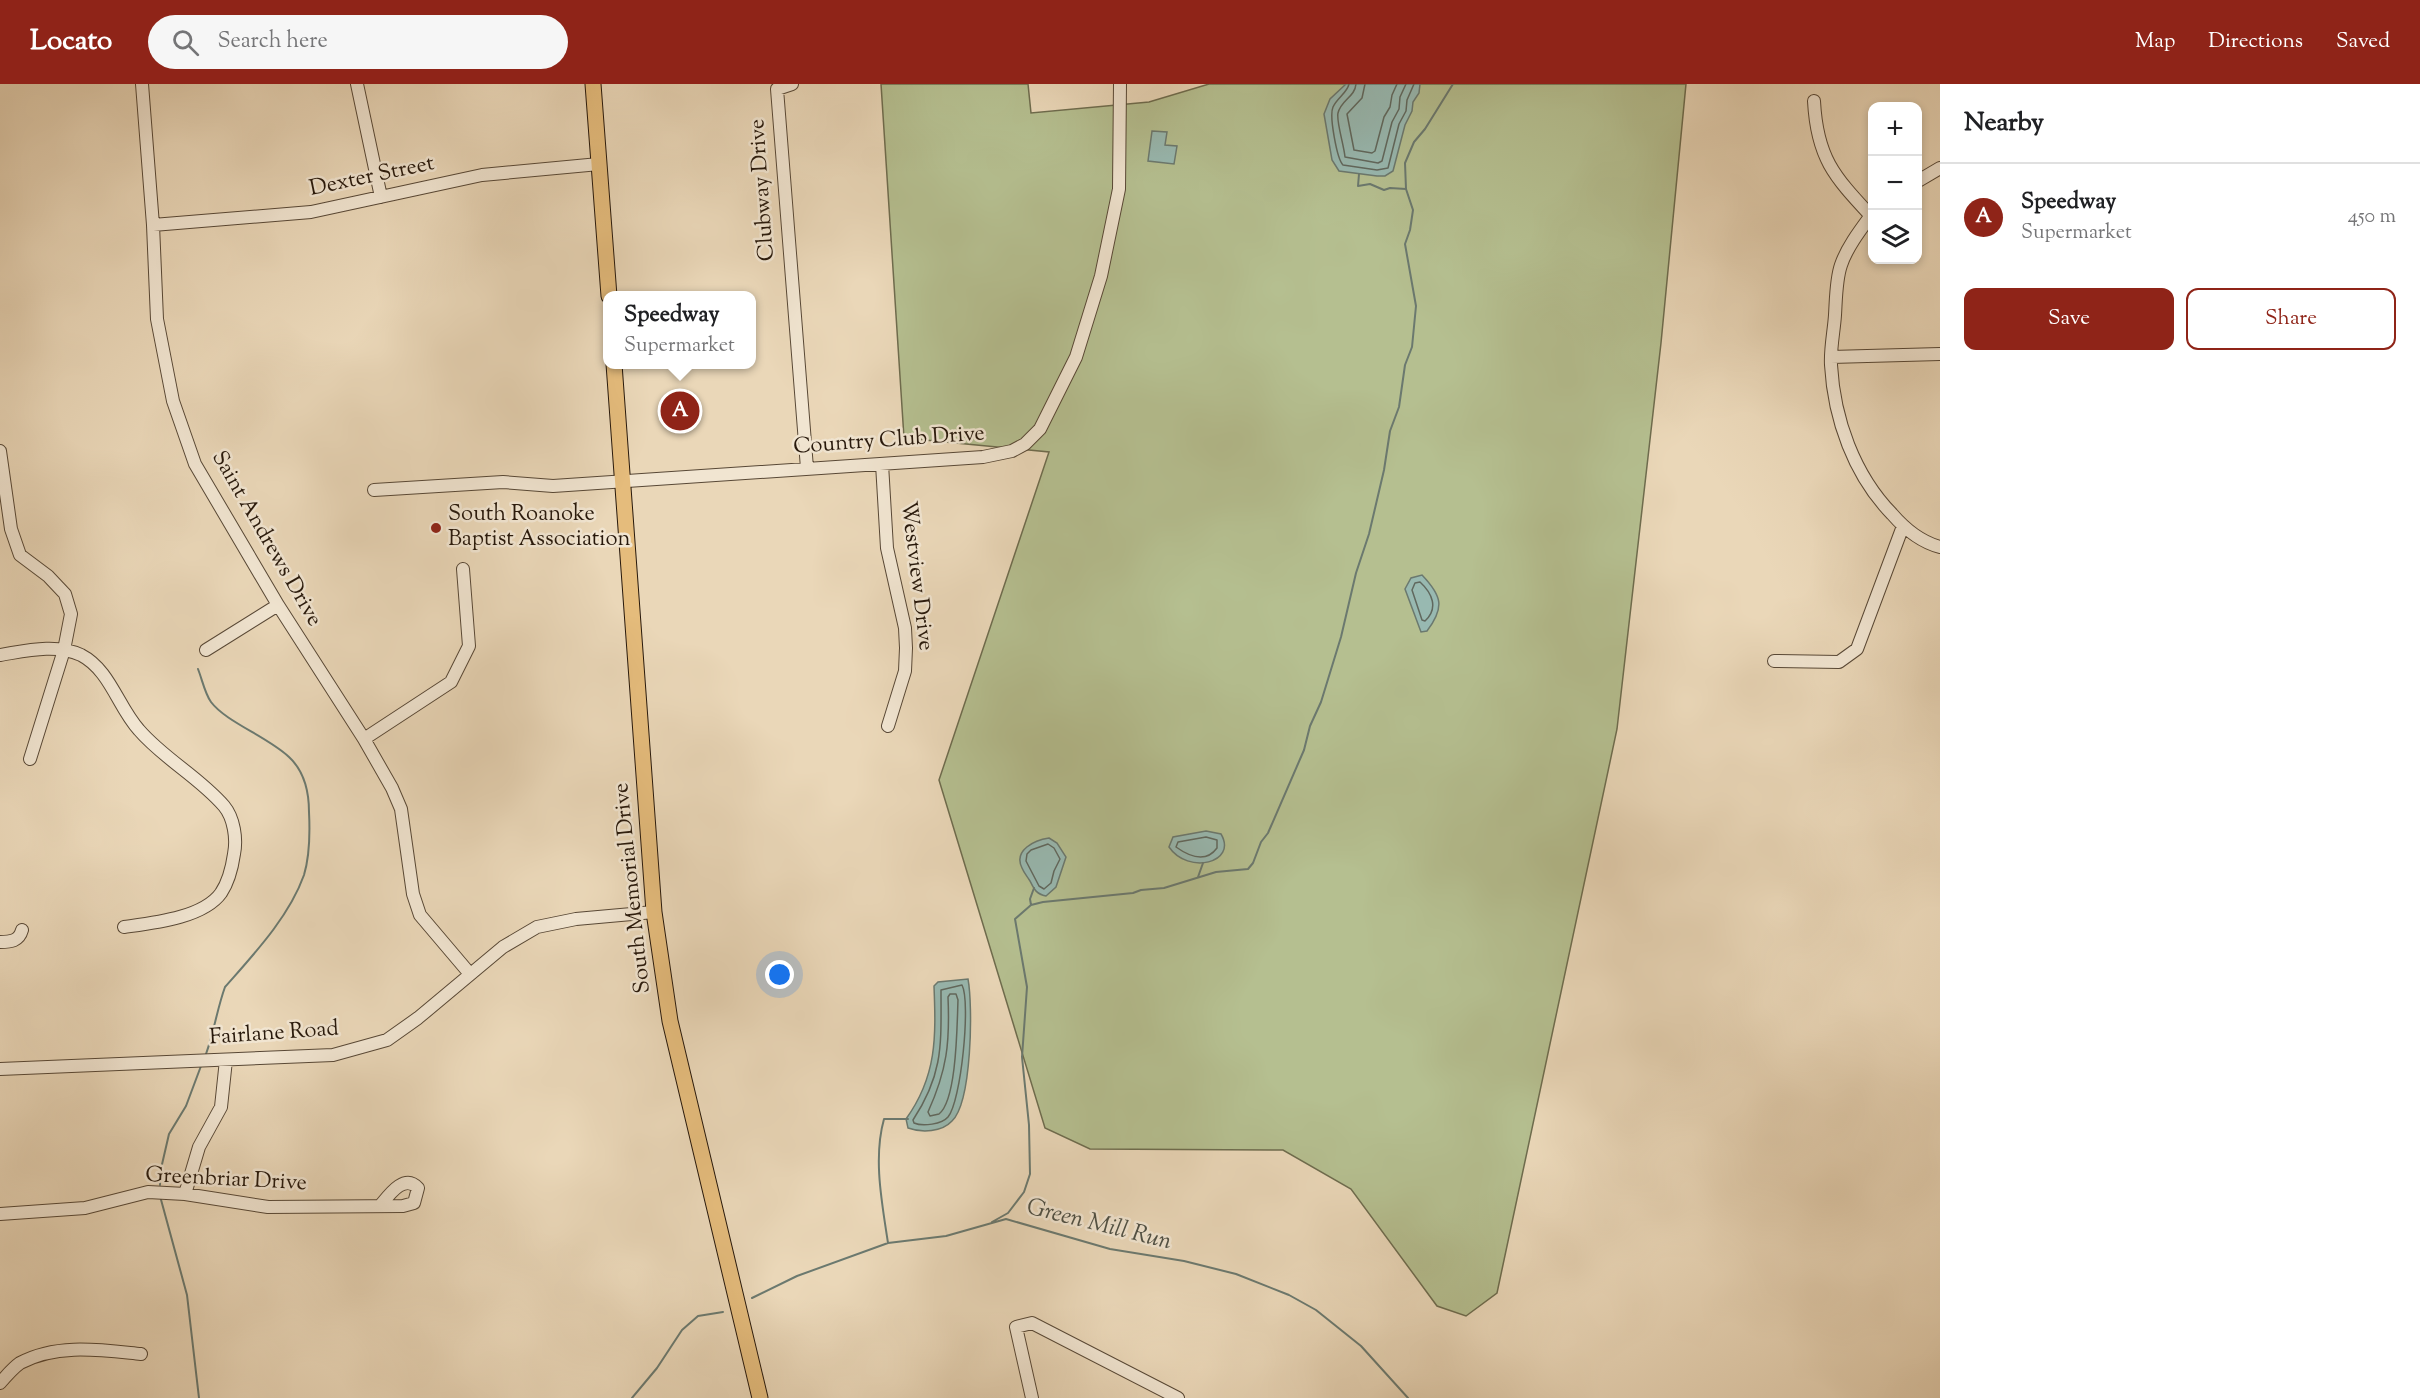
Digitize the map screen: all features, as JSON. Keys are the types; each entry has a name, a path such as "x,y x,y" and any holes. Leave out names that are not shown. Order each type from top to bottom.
{"main road":[{"path":"593,84 609,291"},
{"name":"South Memorial Drive","path":"614,369 654,912 670,1021 760,1398"}],"street":[{"name":"Saint Andrews Drive","path":"142,84 153,225 157,319 173,401 195,464 278,605 364,739 392,788 401,809 412,894 420,915 470,974"},
{"path":"357,84 381,197"},
{"name":"Clubway Drive","path":"792,84 777,89 807,468"},
{"name":"Country Club Drive","path":"374,490 503,482 553,486 882,464 999,454 1025,444 1040,429 1076,357 1111,236 1121,172 1120,84"},
{"path":"1814,101 1815,128 1822,150 1837,179 1868,211"},
{"name":"Dexter Street","path":"153,225 307,213 482,175 599,164"},
{"path":"1922,178 1940,168"},
{"path":"1868,220 1841,265 1831,357 1839,417 1847,443 1864,478 1881,503 1903,526 1928,544 1940,547"},
{"path":"1831,357 1940,354"},
{"path":"0,451 11,529 20,555 48,576 65,594 70,614 64,650 30,759"},
{"name":"Westview Drive","path":"882,464 887,548 905,628 906,648 905,671 888,726"},
{"path":"1774,662 1839,662 1857,649 1903,526"},
{"path":"364,739 451,682 469,646 463,568"},
{"path":"206,650 278,605"},
{"path":"0,655 58,648 80,655 98,668 137,729 164,756 226,808 233,824 235,848 231,875 220,895 194,913 159,922 124,927"},
{"name":"Fairlane Road","path":"0,1069 333,1055 387,1040 418,1018 503,947 537,927 576,919 654,912"},
{"path":"0,942 12,942 20,936 22,930"},
{"path":"185,1194 199,1147 221,1107 226,1060"},
{"name":"Greenbriar Drive","path":"0,1214 85,1208 148,1192 185,1194 268,1206 380,1206"},
{"path":"1032,1398 1016,1327 1032,1323 1178,1398"},
{"path":"0,1383 19,1364 46,1353 94,1349 141,1354"}],"green space":[{"path":"881,84 1028,84 1031,113 1149,102 1209,84 1686,84 1661,343 1617,729 1497,1293 1466,1316 1437,1306 1351,1189 1283,1150 1090,1149 1045,1128 939,780 1049,452 904,438"}],"water":[{"path":"1346,84 1420,84 1419,93 1413,102 1412,111 1405,125 1393,171 1385,176 1339,171 1332,160 1324,114 1330,99"},
{"path":"1152,131 1167,132 1165,145 1177,146 1174,164 1148,161"},
{"path":"1422,575 1434,589 1439,608 1427,631 1421,632 1405,589 1411,578"},
{"path":"1206,831 1221,834 1224,844 1223,852 1208,862 1188,861 1177,856 1169,847 1173,837"},
{"path":"1049,838 1057,843 1066,857 1056,887 1046,896 1034,889 1023,870 1020,856 1027,847"},
{"path":"968,979 970,992 969,1053 964,1095 959,1111 948,1125 937,1129 919,1131 908,1128 906,1119 924,1087 932,1056 935,1022 934,986 938,982"}],"waterway":[{"path":"992,1222 1008,1213 1024,1192 1030,1174 1029,1125 1022,1057 1027,987 1015,919 1031,905 1043,902 1133,893 1164,888 1216,872 1248,869 1268,833 1304,750 1341,637 1356,573 1369,534 1384,470 1390,431 1399,407 1405,365 1412,347 1416,306 1405,244 1413,210 1406,189 1405,163 1414,142 1425,129 1453,84"},
{"path":"1359,174 1358,186 1370,184 1384,190 1406,189"},
{"path":"198,669 207,695 218,709 280,750 294,763 302,775 309,804 308,852 304,875 280,920 225,987 206,1054"},
{"path":"1198,877 1203,863"},
{"path":"1031,905 1030,899 1034,888"},
{"path":"160,1185 160,1173 169,1134 186,1106 201,1066"},
{"path":"888,1243 880,1181 881,1134 884,1119 908,1119"},
{"path":"160,1196 187,1295 199,1398"},
{"name":"Green Mill Run","path":"752,1298 797,1276 888,1243 946,1236 1006,1219 1110,1249 1184,1261 1236,1274 1289,1295 1316,1310 1361,1346 1408,1398"},
{"name":"Green Mill Run","path":"632,1398 657,1368 682,1330 698,1316 723,1312"}],"place":[{"name":"Speedway","path":"680,411"},
{"name":"South Roanoke Baptist Association","path":"436,528"}]}
